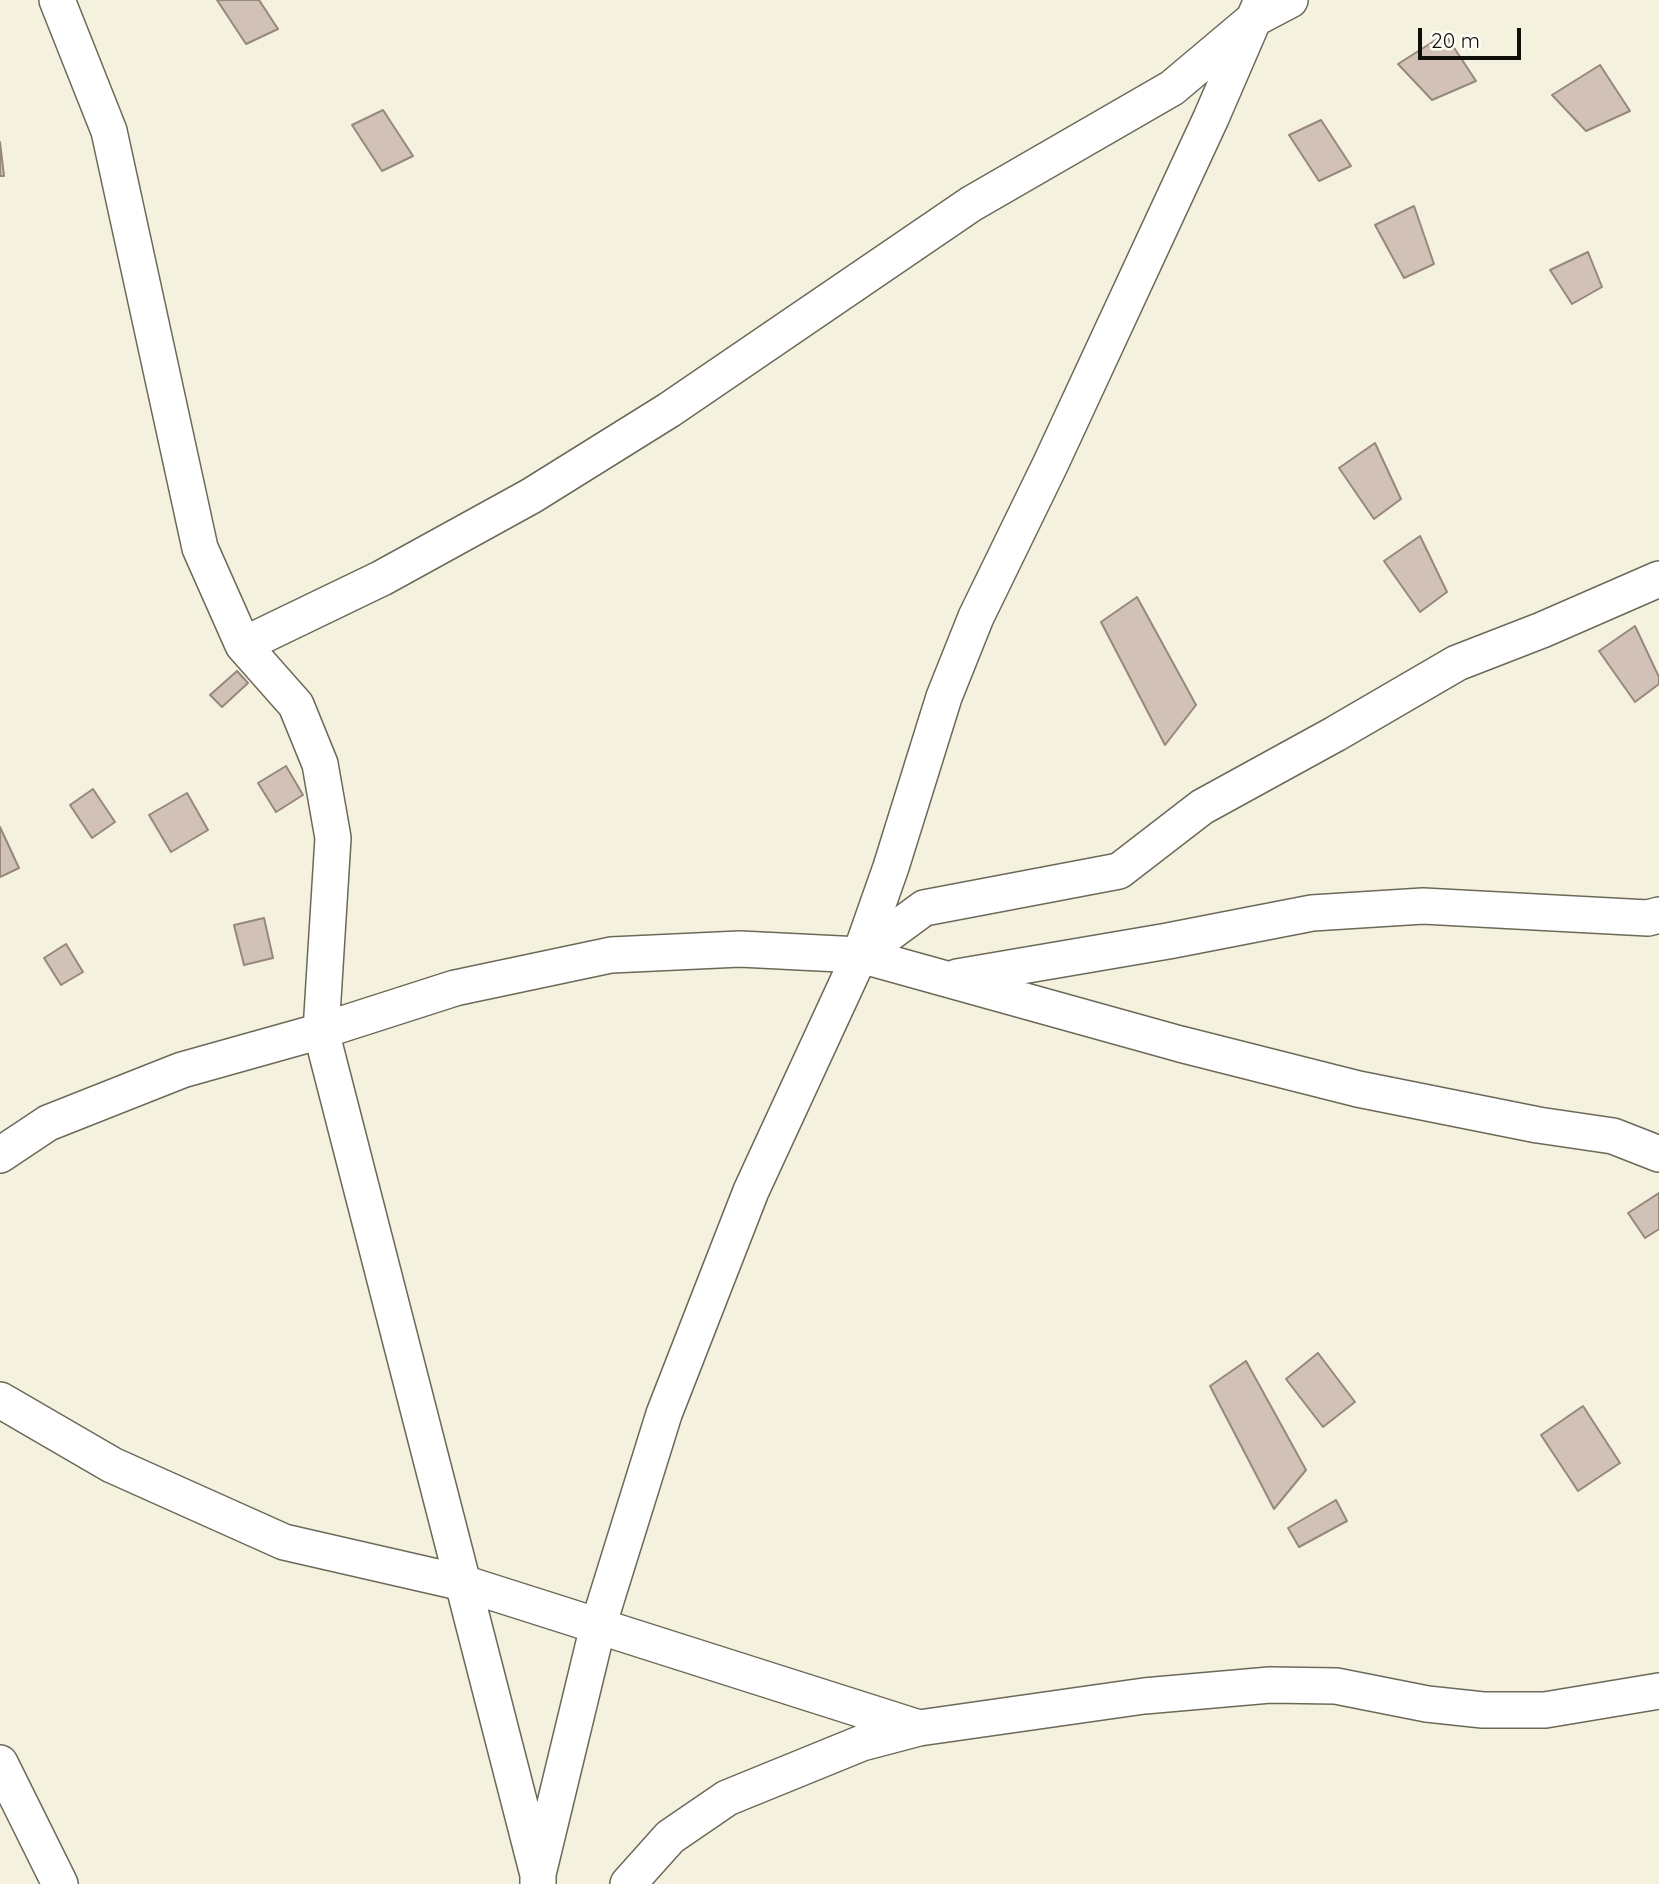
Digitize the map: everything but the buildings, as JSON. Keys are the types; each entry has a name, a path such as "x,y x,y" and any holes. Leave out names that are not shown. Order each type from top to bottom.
{"street":[{"path":"57,0 109,131 200,548 243,645 296,705 320,764 333,838 321,1031 538,1879"},
{"path":"243,645 382,578 554,482 669,410 971,204 1172,88 1258,10 1290,0"},
{"path":"538,1879 598,1626 664,1414 751,1191 860,955 891,867 944,697 976,617 1171,205 1258,10"},
{"path":"860,955 924,908 1119,871 1202,807 1457,663 1542,630 1659,579"},
{"path":"946,979 1312,913 1423,906 1648,918 1659,915"},
{"path":"0,1156 48,1123 182,1070 321,1031 455,988 611,956 740,949 860,955 1180,1044 1358,1089 1538,1125 1613,1136 1659,1154"},
{"path":"0,1400 112,1465 284,1542 463,1583 919,1728"},
{"path":"628,1884 670,1837 727,1798 862,1743 919,1728 1144,1696 1270,1685 1336,1686 1427,1704 1483,1710 1545,1710 1659,1691"},
{"path":"0,1763 60,1884"}]}
